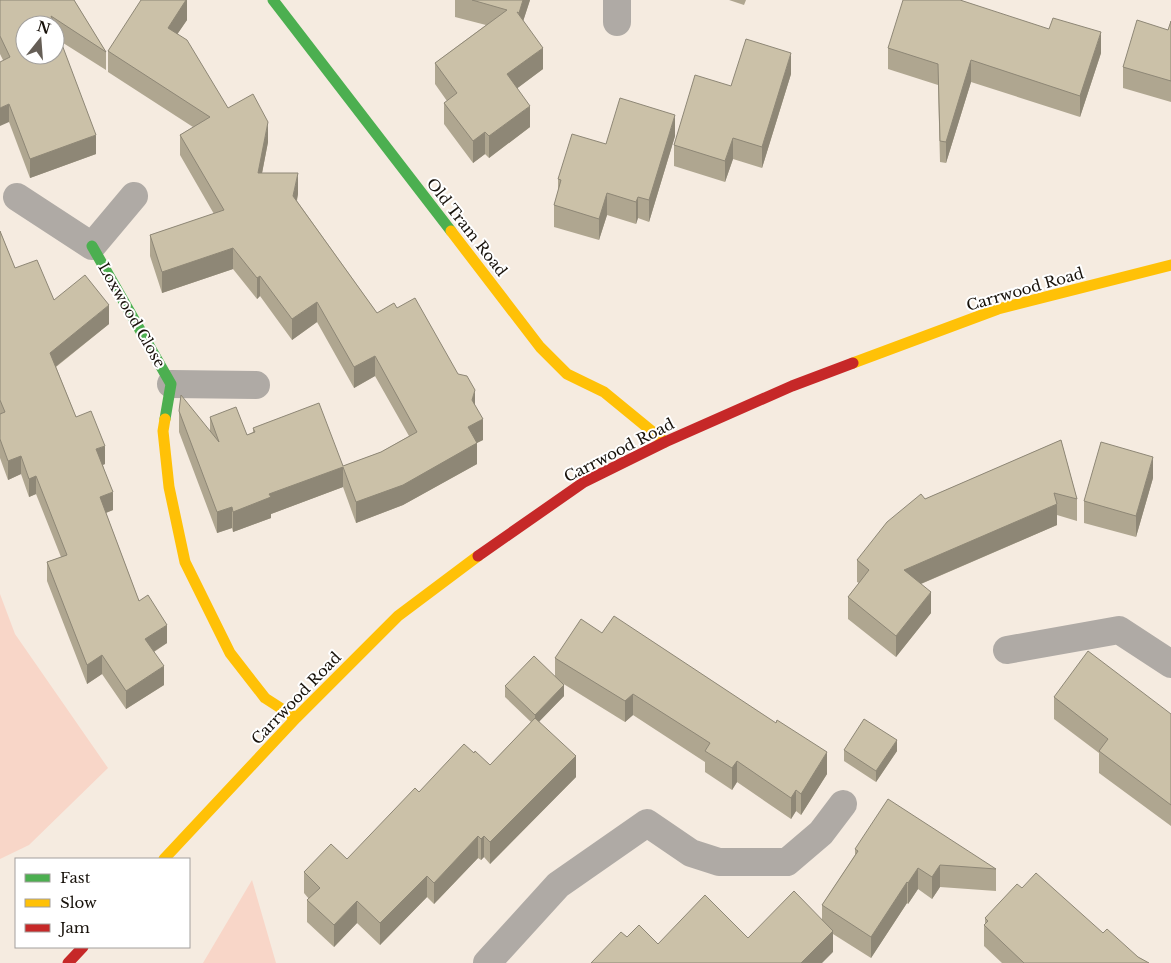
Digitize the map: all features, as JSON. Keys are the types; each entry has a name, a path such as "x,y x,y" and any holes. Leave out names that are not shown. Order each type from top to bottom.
{"street":[{"name":"Old Tram Road","path":"273,0 540,347 567,374 604,392 665,442"},
{"name":"Loxwood Close","path":"92,246 134,196"},
{"name":"Loxwood Close","path":"17,197 92,246 171,384 163,431 168,487 185,562 230,653 265,698 296,718"},
{"name":"Carrwood Road","path":"165,858 296,718 398,616 584,482 665,442 792,386 998,309 1171,265"},
{"name":"Loxwood Close","path":"171,384 256,385"},
{"path":"1007,650 1119,630 1171,664"},
{"path":"488,963 558,884 647,823 691,853 720,862 786,862 820,832 843,804"},
{"path":"68,963 82,948"}],"shaded area":[{"path":"0,594 15,634 108,768 29,845 0,859"},
{"path":"252,880 276,963 203,963"}],"building":[{"path":"0,0 74,0 106,52 65,25 65,15 15,15 15,65 65,65 65,53 96,135 30,159 9,104 0,108 0,62 10,57 0,36"},
{"path":"141,0 186,0 168,28 187,40 228,108 253,94 268,122 258,173 298,173 293,196 377,313 394,303 397,308 415,298 458,374 467,376 475,390 472,400 483,419 468,427 477,443 403,485 356,502 343,467 269,494 271,497 233,512 232,507 217,512 179,411 181,395 219,442 210,417 236,407 247,435 255,432 253,428 319,403 343,466 381,452 417,432 375,356 354,367 317,302 292,319 260,276 257,278 233,248 162,272 150,235 224,210 180,135 210,117 108,51"},
{"path":"472,0 523,0 519,13 517,12 543,48 507,74 530,106 489,136 485,132 473,141 444,103 457,93 435,63 507,10"},
{"path":"903,0 960,0 1049,29 1053,18 1101,32 1080,96 971,60 946,142 940,141 938,64 888,48"},
{"path":"1137,20 1168,30 1171,21 1171,81 1123,67"},
{"path":"746,39 791,53 762,147 733,138 725,161 674,145 695,75 731,86"},
{"path":"620,98 675,115 649,200 638,197 636,202 607,193 599,219 554,205 561,180 558,179 572,134 606,144"},
{"path":"0,231 15,268 37,260 54,300 85,275 109,305 50,353 76,417 91,411 105,446 96,449 113,492 100,497 139,601 148,595 167,625 145,639 164,666 126,691 102,655 87,665 47,562 67,555 36,476 29,479 21,456 8,461 0,439 0,414 5,412 0,400"},
{"path":"1061,440 1077,499 1054,493 1057,504 904,570 931,592 896,636 848,597 869,570 857,560 887,522 921,494 925,499"},
{"path":"1101,442 1153,457 1136,516 1084,501"},
{"path":"614,616 776,723 777,720 827,752 801,794 796,790 791,798 737,761 732,768 705,751 710,743 633,694 625,701 555,658 581,619 602,633"},
{"path":"1088,651 1171,714 1171,805 1099,751 1108,739 1054,697"},
{"path":"534,656 564,685 535,715 505,686"},
{"path":"535,718 576,756 490,842 484,836 481,839 478,836 434,883 427,876 380,923 357,901 334,925 307,900 320,888 304,872 331,844 347,859 415,788 419,792 464,744 490,765"},
{"path":"864,719 897,740 876,771 844,750"},
{"path":"888,799 996,869 940,865 932,877 918,868 871,937 822,905 858,851 855,849"},
{"path":"1036,873 1103,933 1107,929 1138,957 1149,963 1024,963 984,925 988,921 985,918 1017,884 1022,888"},
{"path":"794,891 833,931 801,963 591,963 621,932 627,937 639,925 658,944 705,895 748,938"}],"traffic: fast":[{"path":"273,0 451,231"},
{"path":"92,246 171,384 165,419"}],"traffic: slow":[{"path":"451,231 540,347 567,374 604,392 665,442"},
{"path":"853,363 998,309 1171,265"},
{"path":"165,419 163,431 169,487 185,562 230,653 265,698 296,718"},
{"path":"165,858 296,718 398,616 478,556"}],"traffic: jam":[{"path":"478,556 584,482 665,442 792,386 853,363"},
{"path":"68,963 82,948"}]}
